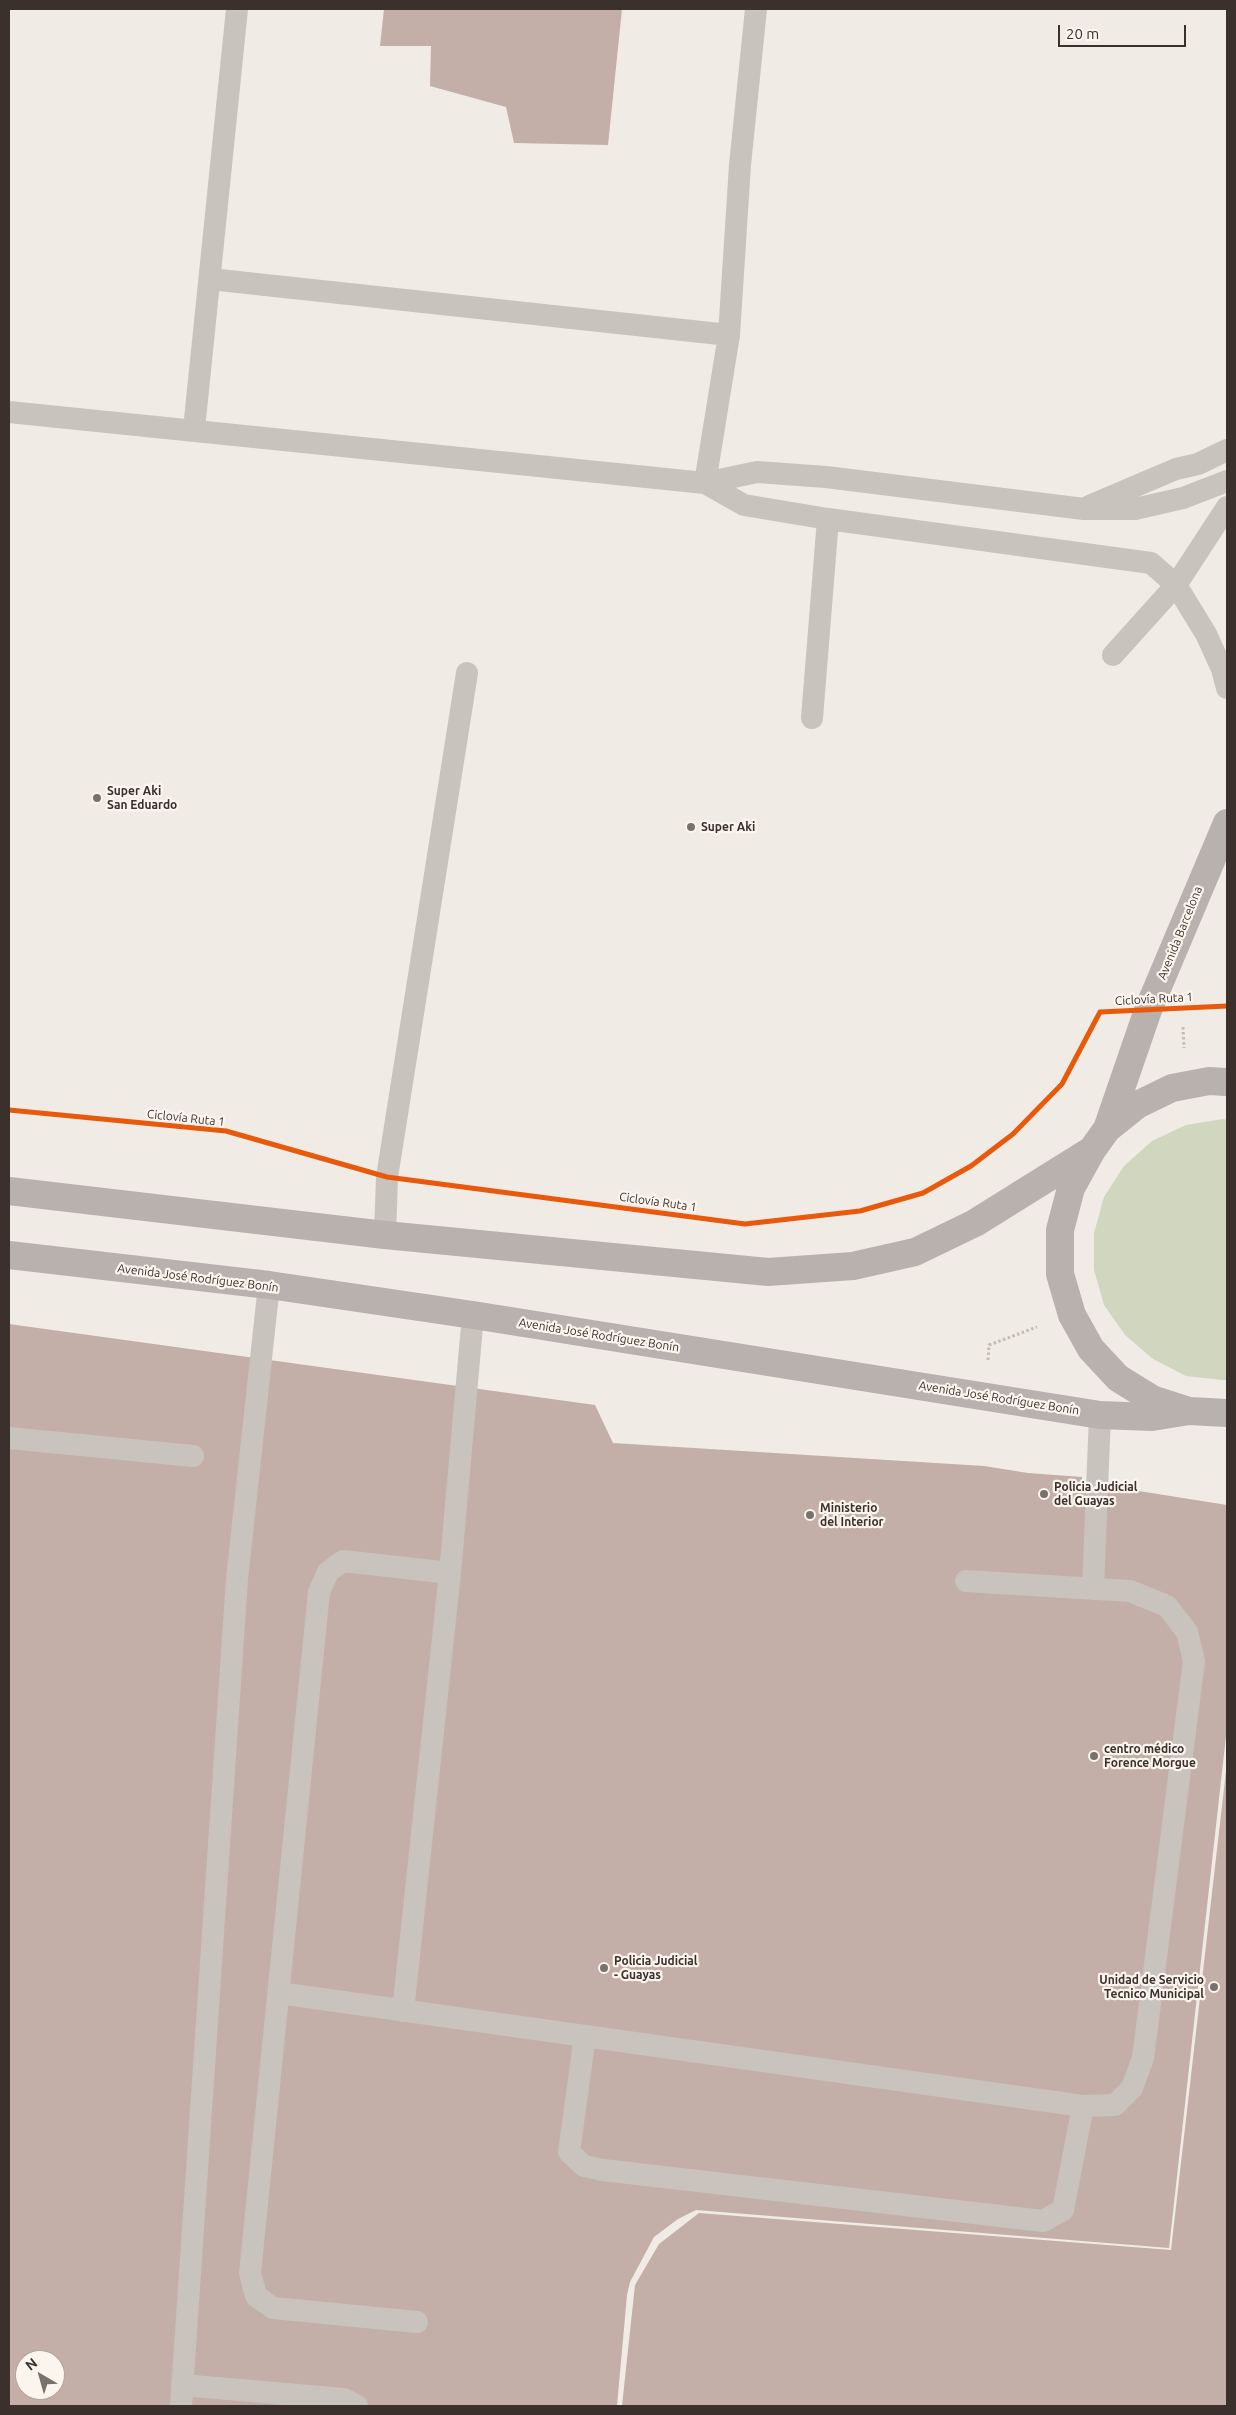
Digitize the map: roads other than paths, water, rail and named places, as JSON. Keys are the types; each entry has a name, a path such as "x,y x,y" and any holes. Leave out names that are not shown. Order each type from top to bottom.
{"main road":[{"name":"Avenida Barcelona","path":"1100,1139 1148,1010 1227,823"},
{"path":"9,1191 385,1235 768,1272 853,1266 915,1252 975,1223 1100,1139 1137,1105 1172,1088 1210,1080 1227,1082"},
{"path":"1100,1139 1071,1188 1060,1230 1060,1274 1072,1315 1091,1349 1118,1378 1152,1399 1189,1411 1227,1413"},
{"name":"Avenida José Rodríguez Bonín","path":"9,1256 269,1286 474,1315 1100,1415 1152,1416 1189,1411"}],"lane":[{"path":"194,429 237,9"},
{"path":"705,483 729,335 740,164 756,9"},
{"path":"210,279 729,335"},
{"path":"9,412 194,429 705,483 757,472 826,477 1084,509 1135,509 1183,498 1227,480"},
{"path":"1084,509 1149,480 1176,469 1198,464 1227,450"},
{"path":"705,483 744,505 828,519 1151,563 1176,586 1206,634 1222,669 1227,688"},
{"path":"1113,655 1176,586 1227,507"},
{"path":"812,718 828,519"},
{"path":"385,1235 386,1177 467,674"},
{"path":"269,1286 237,1579 182,2396 344,2399 357,2406"},
{"path":"403,2011 450,1573 474,1315"},
{"path":"1093,1589 1100,1415"},
{"path":"9,1438 192,1456"},
{"path":"417,2322 272,2308 256,2296 250,2273 319,1592 328,1572 343,1561 450,1573"},
{"path":"279,1993 1084,2106 1115,2105 1132,2088 1143,2058 1194,1661 1187,1632 1167,1606 1130,1591 966,1581"},
{"path":"585,2036 569,2152 584,2166 603,2170 1043,2221 1063,2210 1084,2106"}],"place":[{"name":"Super Aki San Eduardo","path":"97,798"},
{"name":"Super Aki","path":"691,827"},
{"name":"Policia Judicial del Guayas","path":"1044,1494"},
{"name":"Ministerio del Interior","path":"810,1515"},
{"name":"centro médico Forence Morgue","path":"1094,1756"},
{"name":"Policia Judicial - Guayas","path":"604,1968"},
{"name":"Unidad de Servicio Tecnico Municipal","path":"1214,1987"}]}
